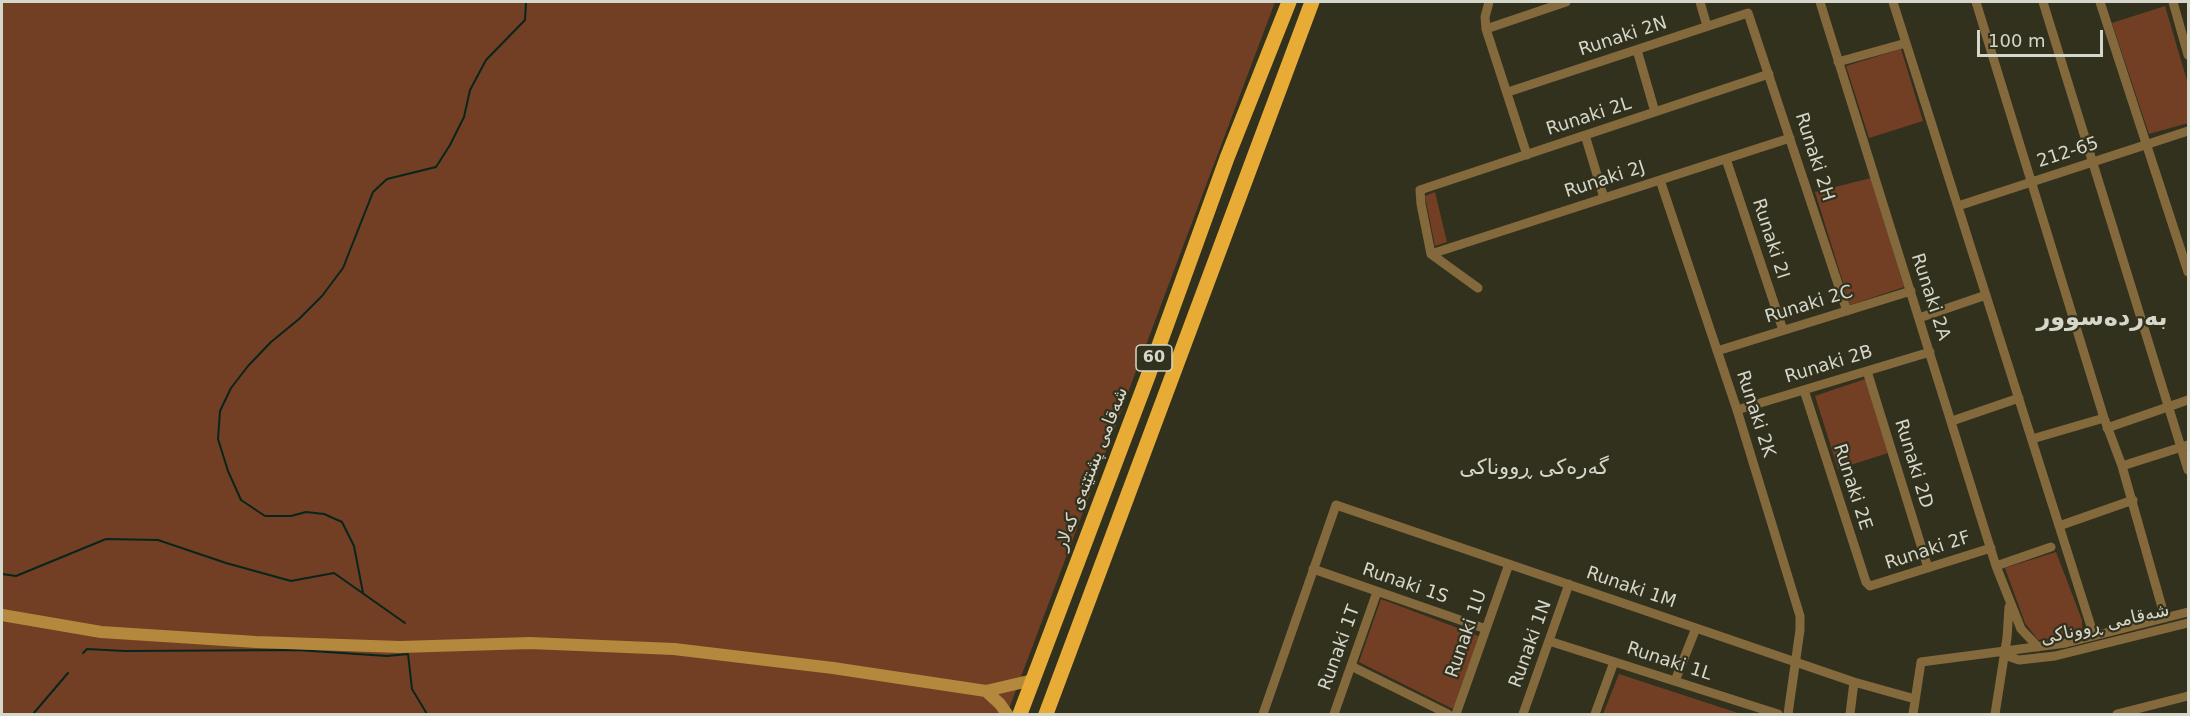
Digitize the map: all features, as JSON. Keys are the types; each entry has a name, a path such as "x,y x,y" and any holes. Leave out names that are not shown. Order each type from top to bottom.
{"highway":[{"name":"شەقامی پشتێنەی کەلار","path":"1020,714 1227,158 1289,2"},
{"name":"60","path":"1046,714 1312,2"},
{"path":"1185,274 1190,281 1195,283 1208,282"}],"main road":[{"path":"2,615 101,632 256,642 400,647 530,643 674,649 822,666 986,691 1033,680"},
{"path":"986,691 1007,714"}],"street":[{"path":"1489,2 1485,17 1486,29 1527,155"},
{"path":"1486,29 1566,2"},
{"path":"1700,2 1707,26"},
{"name":"Runaki 2A","path":"1820,2 1996,566 2021,629 2038,647"},
{"path":"1895,2 2094,636"},
{"path":"1976,2 2107,428 2133,501 2165,618"},
{"path":"2043,2 2094,161 2168,408 2185,446 2188,470"},
{"path":"2100,2 2188,272"},
{"path":"2173,2 2188,55"},
{"name":"Runaki 2N","path":"1508,93 1748,13"},
{"name":"Runaki 2H","path":"1748,13 1847,311"},
{"path":"1838,62 1906,43"},
{"path":"1637,50 1655,112"},
{"name":"Runaki 2L","path":"1431,254 1420,190 1769,74"},
{"name":"212-65","path":"1958,206 2188,131"},
{"path":"1585,135 1604,198"},
{"name":"Runaki 2J","path":"1431,254 1790,138"},
{"name":"Runaki 2I","path":"1726,159 1783,330"},
{"name":"Runaki 2K","path":"1660,180 1737,410 1800,616 1788,714"},
{"path":"1431,254 1478,288"},
{"name":"Runaki 2C","path":"1717,351 1911,291"},
{"path":"1919,318 1986,295"},
{"name":"Runaki 2B","path":"1737,410 1930,352"},
{"name":"Runaki 2D","path":"1867,371 1928,568"},
{"name":"Runaki 2E","path":"1804,390 1866,582 1870,586 1876,585"},
{"path":"1952,421 2019,398"},
{"path":"2107,428 2188,400"},
{"path":"2032,439 2104,418"},
{"path":"2122,466 2185,446"},
{"path":"2059,526 2133,501"},
{"name":"Runaki 1M","path":"1313,569 1336,505 1854,682 1915,699"},
{"path":"1996,566 2051,547"},
{"name":"Runaki 2F","path":"1876,585 1991,548"},
{"name":"Runaki 1U","path":"1456,714 1509,564"},
{"path":"1263,714 1313,569"},
{"name":"Runaki 1S","path":"1313,569 1486,629"},
{"name":"Runaki 1N","path":"1523,714 1569,584"},
{"name":"Runaki 1T","path":"1334,714 1377,592"},
{"path":"1995,714 2009,617 2009,602"},
{"name":"شەقامی ڕووناکی","path":"2004,650 2066,643 2188,612"},
{"name":"شەقامی ڕووناکی","path":"2004,650 2010,657 2019,660 2055,656 2188,623"},
{"path":"1675,681 1696,628"},
{"name":"Runaki 1L","path":"1549,640 1778,714"},
{"path":"1913,714 1921,662 2004,650"},
{"path":"1595,714 1614,662"},
{"path":"1351,666 1448,714"},
{"path":"1850,714 1854,682"},
{"path":"2117,714 2188,696"}],"shaded area":[{"path":"2,2 1275,2 1007,714 2,714"},
{"path":"2165,6 2188,84 2188,123 2149,134 2112,23"},
{"path":"1901,49 1923,121 1869,138 1846,66"},
{"path":"1871,178 1904,287 1850,305 1815,192"},
{"path":"1435,192 1447,242 1435,246 1425,196"},
{"path":"1865,379 1888,453 1838,469 1815,396"},
{"path":"2056,552 2082,620 2082,635 2038,640 2025,623 2005,568"},
{"path":"1381,599 1479,636 1453,709 1359,662"},
{"path":"1619,674 1741,714 1603,714"}],"waterway":[{"path":"363,593 354,546 342,522 324,514 306,512 291,516 265,516 241,500 228,471 218,439 220,411 231,388 248,366 322,296 343,268 373,192 387,179 436,167 464,117 470,90 486,60 525,20 526,2"},
{"path":"2,574 16,576 106,539 158,540 226,563 291,581 334,573 405,623"},
{"path":"83,653 87,649 125,651 297,650 387,656 408,654 412,689 427,714"},
{"path":"33,714 68,673"}],"district":[{"name":"بەردەسوور","path":"2102,319"},
{"name":"گەرەکی ڕووناکی","path":"1534,469"}]}
